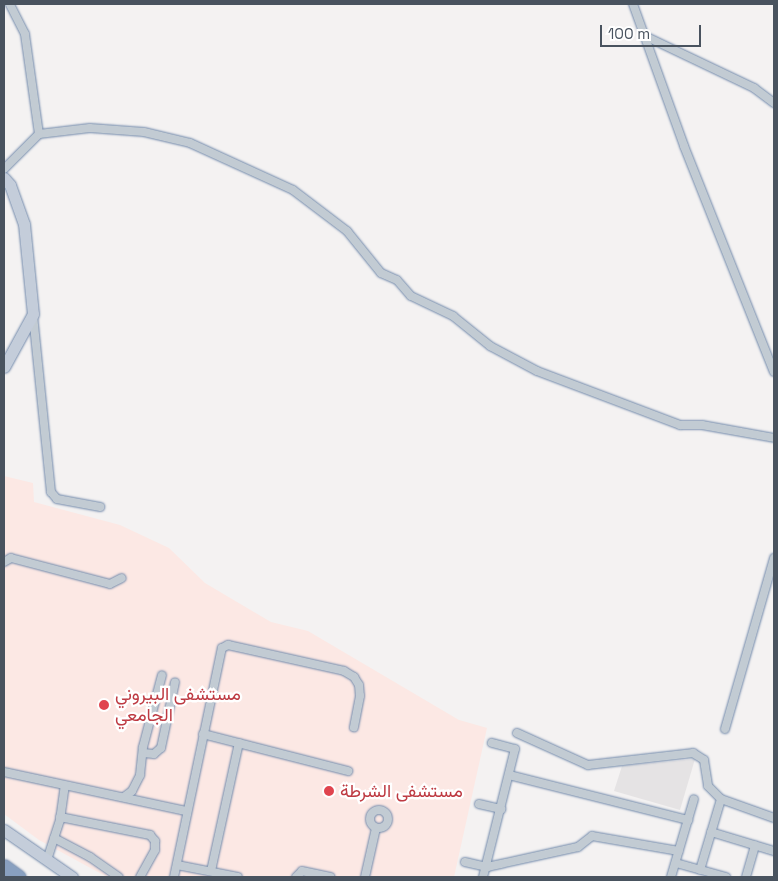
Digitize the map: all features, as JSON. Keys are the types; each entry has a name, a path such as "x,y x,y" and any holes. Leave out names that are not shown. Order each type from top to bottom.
{"highway":[{"path":"4,867 18,877"}],"street":[{"path":"10,4 25,34 39,134"},
{"path":"633,4 647,37 684,146 774,372"},
{"path":"647,37 754,88 774,103"},
{"path":"4,169 39,134 99,129 144,132 190,143 292,190 347,231 381,273 397,280 411,296 453,316 490,346 537,371 680,425 702,425 774,438"},
{"path":"4,178 10,185 24,224 52,492 57,499 100,507"},
{"path":"4,367 33,314"},
{"path":"4,562 11,558 110,584 122,578"},
{"path":"725,729 774,558"},
{"path":"174,877 186,811 222,648 228,645 344,672 354,677 359,685 360,696 354,727"},
{"path":"124,798 132,790 140,775 142,753 162,675"},
{"path":"142,753 154,754 161,748 175,682"},
{"path":"517,733 588,765 694,753 704,760 708,786 721,799 774,818"},
{"path":"203,734 348,770"},
{"path":"212,871 239,743"},
{"path":"483,877 515,748 492,743"},
{"path":"4,772 186,811"},
{"path":"509,775 688,820"},
{"path":"48,860 60,817 65,785"},
{"path":"671,877 694,798"},
{"path":"700,870 721,799"},
{"path":"479,804 501,809"},
{"path":"60,817 150,836 155,841 155,850 140,877"},
{"path":"365,877 376,828"},
{"path":"4,830 72,877"},
{"path":"711,832 774,851"},
{"path":"466,862 487,867 578,847 592,836 679,851"},
{"path":"54,838 90,857 119,877"},
{"path":"746,877 755,845"},
{"path":"676,862 726,877"},
{"path":"177,864 238,877"},
{"path":"296,877 302,871 330,877"}],"shaded area":[{"path":"4,476 33,483 34,502 120,525 169,548 205,583 271,622 308,631 459,720 487,728 454,877 107,877 39,840 4,814"},
{"path":"695,759 680,810 614,791 622,766"}],"place":[{"name":"مستشفى البيروني الجامعي","path":"104,705"},
{"name":"مستشفى الشرطة","path":"329,791"}]}
